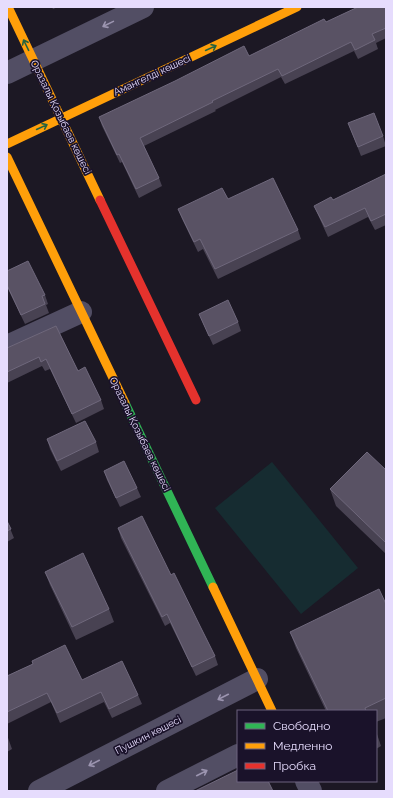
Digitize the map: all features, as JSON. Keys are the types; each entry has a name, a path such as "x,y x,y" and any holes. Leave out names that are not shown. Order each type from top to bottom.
{"street":[{"name":"Оразалы Қозыбаев көшесі","path":"8,7 196,400"},
{"path":"7,73 143,7"},
{"name":"Амангелді көшесі","path":"7,144 297,7"},
{"name":"Оразалы Қозыбаев көшесі","path":"7,157 272,710"},
{"path":"7,346 81,312"},
{"name":"Пушкин көшесі","path":"40,791 257,679"},
{"path":"167,791 237,756"},
{"path":"306,782 311,791"}],"green space":[{"path":"272,462 358,568 301,614 215,508"}],"building":[{"path":"358,7 386,7 386,28 372,34 375,40 355,50 351,42 282,76 278,69 140,138 159,178 136,189 119,154 117,155 99,117 244,46 249,56 324,19 326,22"},
{"path":"374,113 383,136 358,147 348,123"},
{"path":"386,174 386,214 371,221 365,208 325,227 314,206 331,197 333,200"},
{"path":"273,178 298,230 215,269 200,239 194,242 178,209 222,188 228,199"},
{"path":"28,261 45,295 42,296 45,304 21,315 7,285 7,271"},
{"path":"228,300 238,322 209,336 199,314"},
{"path":"56,326 78,371 85,367 101,400 72,414 46,359 41,362 39,357 7,372 7,348"},
{"path":"85,421 96,442 57,461 47,439"},
{"path":"367,452 386,470 386,543 330,489"},
{"path":"124,461 137,488 116,498 104,471"},
{"path":"142,516 171,575 174,573 215,656 192,667 167,614 162,617 118,528"},
{"path":"7,521 11,529 7,531"},
{"path":"83,553 109,609 72,627 45,572"},
{"path":"379,589 386,604 386,698 365,708 366,710 328,710 290,632"},
{"path":"65,645 82,680 122,661 138,695 109,709 101,692 57,713 47,693 7,712 7,676 33,664 32,661"},
{"path":"237,770 237,782 268,782 273,791 195,791"}],"traffic: fast":[{"path":"125,403 213,587"}],"traffic: slow":[{"path":"8,7 100,200"},
{"path":"7,144 297,7"},
{"path":"7,157 125,403"},
{"path":"213,587 272,710"}],"traffic: jam":[{"path":"100,200 196,400"}]}
